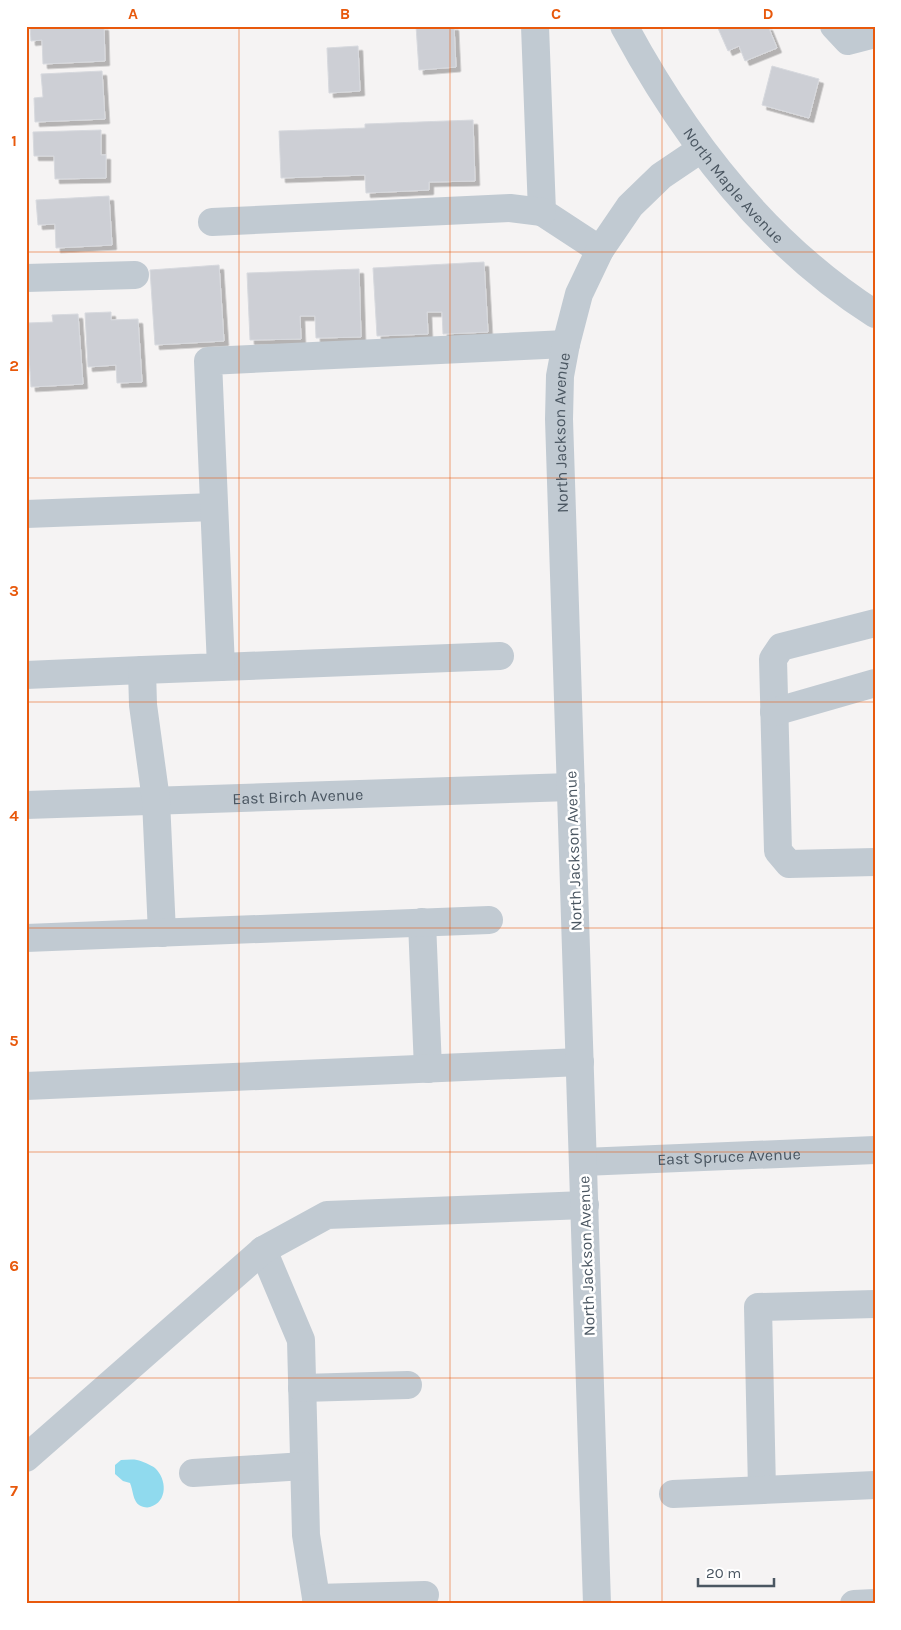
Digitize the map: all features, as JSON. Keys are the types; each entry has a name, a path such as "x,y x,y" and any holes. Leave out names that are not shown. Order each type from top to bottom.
{"street":[{"path":"535,26 542,212"},
{"name":"North Maple Avenue","path":"624,26 670,105 700,149 740,196 781,240 818,273 875,314"},
{"path":"841,33 875,34"},
{"name":"North Jackson Avenue","path":"597,1604 559,419 560,376 579,294 600,250 630,206 661,176 700,149"},
{"path":"212,222 510,208 542,212 600,250"},
{"path":"26,278 135,275"},
{"path":"221,667 208,361 566,344"},
{"path":"26,514 214,507"},
{"path":"875,623 781,647 773,659 778,851 789,864 875,862"},
{"path":"26,675 500,656"},
{"path":"142,670 143,705 156,800 162,933"},
{"path":"774,712 875,683"},
{"name":"East Birch Avenue","path":"26,804 571,787"},
{"path":"26,938 489,920"},
{"path":"422,922 428,1069"},
{"path":"26,1086 580,1062"},
{"name":"East Spruce Avenue","path":"583,1162 875,1150"},
{"path":"26,1458 263,1250 327,1215 585,1205"},
{"path":"263,1250 301,1340 306,1535 316,1601 425,1595"},
{"path":"762,1490 758,1307 875,1304"},
{"path":"302,1388 408,1385"},
{"path":"194,1473 304,1466"},
{"path":"673,1494 875,1485"},
{"path":"854,1604 875,1603"}],"water":[{"path":"121,1460 141,1461 155,1468 159,1473 164,1490 163,1495 156,1504 146,1507 140,1506 137,1503 130,1483 123,1481 115,1474 115,1465"}],"building":[{"path":"30,26 104,26 105,61 43,64 42,40 31,41"},
{"path":"416,26 454,26 456,67 419,70"},
{"path":"717,26 768,26 777,48 745,61 739,46 728,51"},
{"path":"358,46 360,91 329,93 327,48"},
{"path":"772,66 819,79 809,118 762,105"},
{"path":"102,71 105,119 35,122 34,98 43,97 41,74"},
{"path":"473,120 475,181 429,182 429,190 366,193 365,175 281,178 279,131 365,128 365,124"},
{"path":"101,130 101,155 106,155 106,178 55,179 54,156 34,156 33,132"},
{"path":"109,196 112,245 56,248 55,224 38,225 36,200"},
{"path":"484,262 488,332 443,334 442,312 427,312 428,334 377,336 373,268"},
{"path":"219,265 224,341 155,345 150,270"},
{"path":"359,269 361,337 316,338 315,316 300,316 301,339 250,340 247,273"},
{"path":"111,312 111,320 138,319 142,382 117,383 116,365 88,367 85,313"},
{"path":"78,314 83,384 31,387 27,323 53,322 52,315"}]}
